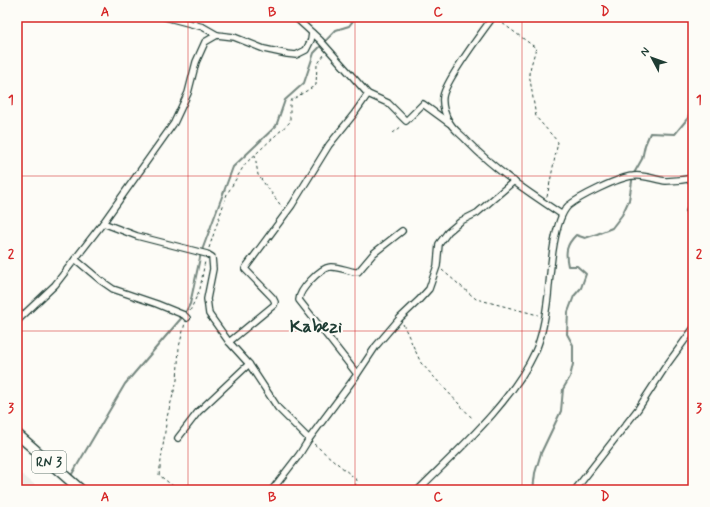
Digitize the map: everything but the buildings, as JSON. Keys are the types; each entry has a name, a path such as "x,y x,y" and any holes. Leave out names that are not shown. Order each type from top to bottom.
{"highway":[{"name":"RN 3","path":"17,434 80,490"}],"street":[{"path":"165,17 203,27 217,35 234,37 264,49 296,55 306,50 311,40 312,33"},
{"path":"295,17 328,49 368,94 388,103 406,121 423,104 450,123 481,155 514,181 561,214"},
{"path":"450,123 444,109 443,96 448,83 475,42 494,17"},
{"path":"17,322 55,285 103,223 174,123 188,93 196,62 202,48 205,42 217,35"},
{"path":"229,342 275,304 273,298 246,269 246,267 286,212 329,145 368,94"},
{"path":"418,490 461,447 502,402 526,369 536,351 548,298 551,262 561,214 568,206 586,194 607,184 633,175 666,180 693,178"},
{"path":"272,490 299,455 376,346 400,318 429,289 437,266 439,244 448,232 477,212 514,181"},
{"path":"693,200 689,212 693,221"},
{"path":"103,223 137,236 206,254 213,259 213,269 207,300 209,314 229,342 249,364 278,408 309,440"},
{"path":"357,374 299,300 299,295 320,271 326,268 332,266 358,272 374,253 402,231"},
{"path":"75,259 112,289 157,304 184,315 187,318"},
{"path":"575,490 638,409 693,329"},
{"path":"178,438 198,412 249,364"}],"path":[{"path":"494,17 536,48 529,73 536,117 558,142 546,204"},
{"path":"178,490 159,475 166,418 177,380 179,347 187,318 200,289 206,254 227,194 245,164 290,122 290,101 316,85 317,65 328,49"},
{"path":"393,133 406,121"},
{"path":"255,154 258,175 286,212"},
{"path":"437,266 476,299 544,317"},
{"path":"400,318 421,363 473,419"},
{"path":"309,440 357,480 354,490"}],"shaded area":[{"path":"17,470 41,490 17,490"}],"waterway":[{"path":"72,474 125,384 184,315 190,304 201,253 233,167 276,126 285,100 304,83 314,53 336,30 349,26 356,17"},
{"path":"533,490 535,473 541,453 561,411 563,389 570,377 573,364 573,345 567,334 568,312 574,296 581,288 586,274 577,266 568,266 568,246 576,235 585,238 612,228 622,215 629,200 633,175 642,159 645,145 650,133 675,134 688,118 693,98 693,90"}],"district":[{"name":"Kabezi","path":"316,327"}]}
